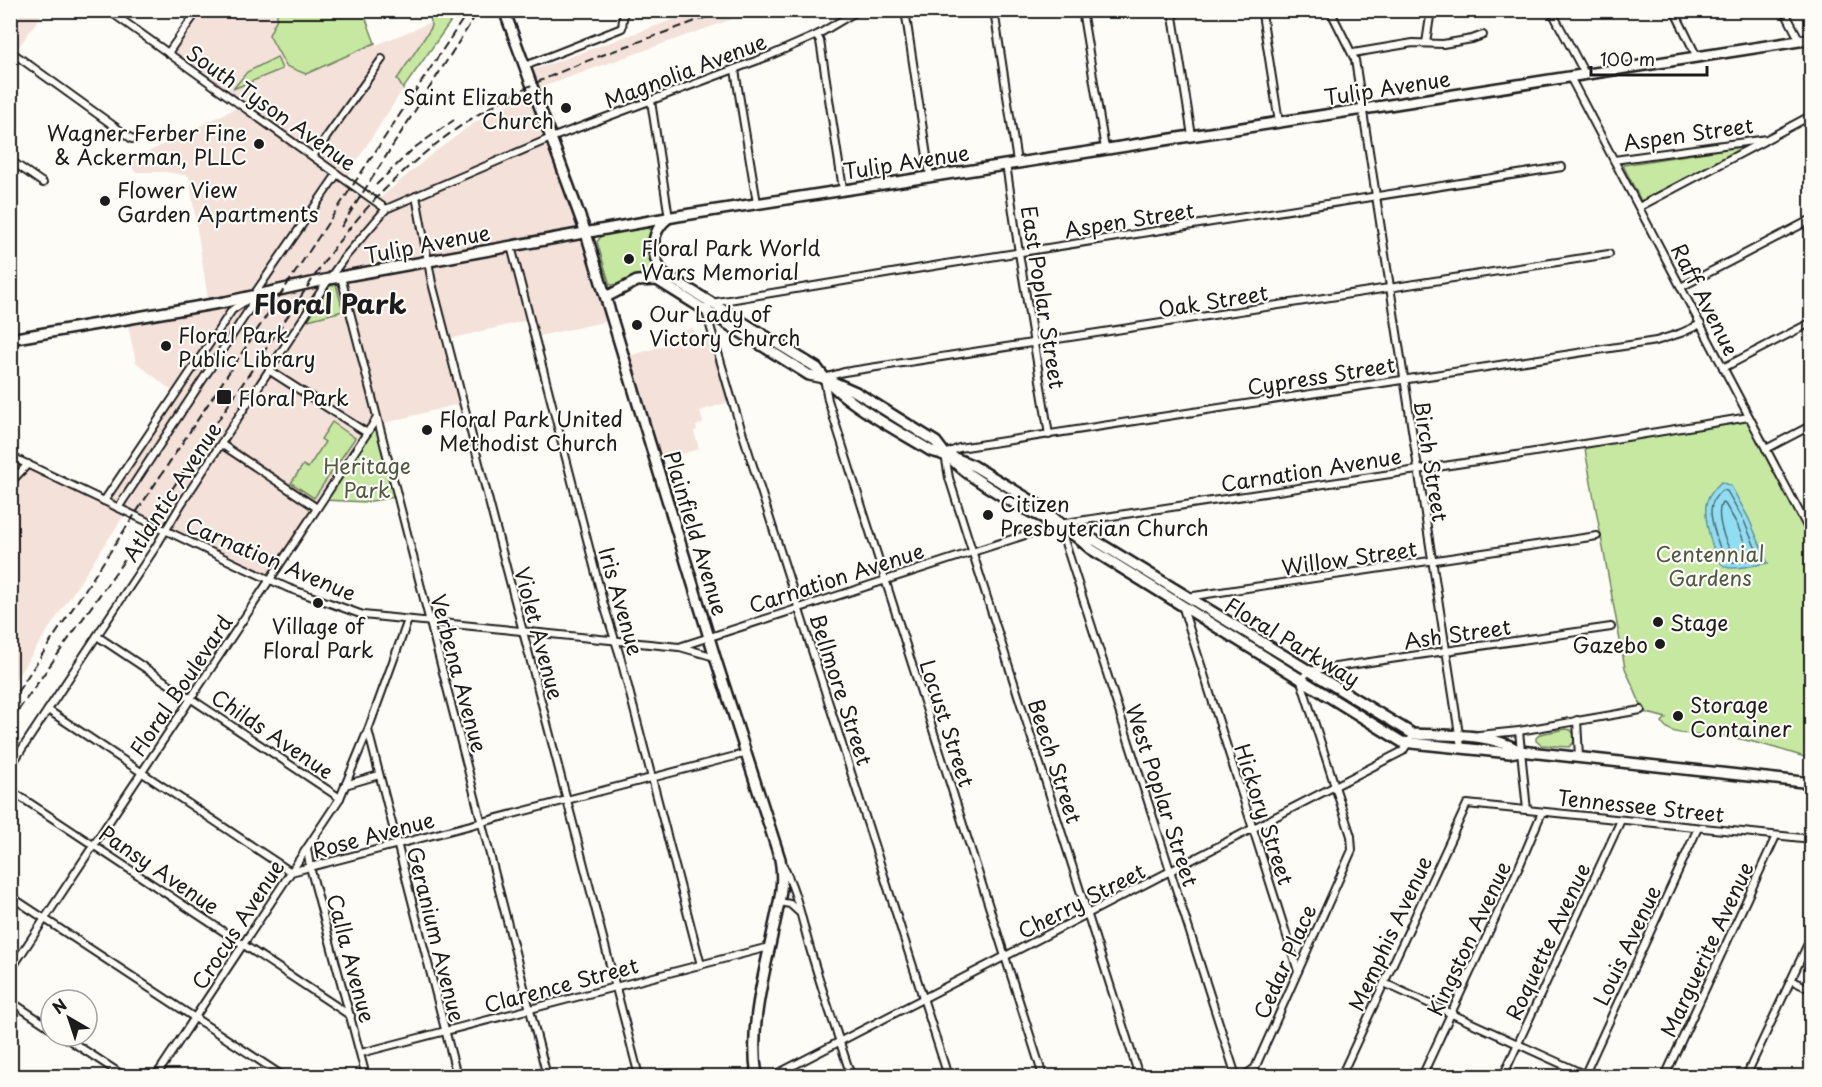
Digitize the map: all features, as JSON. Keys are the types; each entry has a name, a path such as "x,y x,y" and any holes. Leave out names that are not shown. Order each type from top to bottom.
{"main road":[{"name":"Plainfield Avenue","path":"504,10 586,233 715,657 780,859 783,880 753,1040 757,1077"},
{"name":"Tulip Avenue","path":"10,339 253,296 329,279 757,203 1585,74 1808,42"},
{"path":"606,297 637,281 660,277 655,258 654,239 657,230 669,218"},
{"name":"Floral Parkway","path":"660,277 709,308 769,351 811,376 824,378"},
{"name":"Floral Parkway","path":"709,308 774,342 817,368 824,378 850,400 894,422 931,451 945,454 969,474 1037,504 1091,549 1258,640 1308,671 1408,743 1464,736 1510,745 1520,751"},
{"path":"769,351 774,342"},
{"name":"Floral Parkway","path":"1184,601 1301,681 1402,742 1510,753 1520,751 1812,783"},
{"path":"1252,649 1258,640"}],"street":[{"name":"South Tyson Avenue","path":"108,10 386,208"},
{"path":"168,53 198,10"},
{"path":"525,66 622,28 624,10"},
{"name":"Magnolia Avenue","path":"386,208 551,138 735,70 817,35 859,10"},
{"path":"905,10 930,176"},
{"path":"994,10 1017,162"},
{"path":"1082,10 1105,148"},
{"path":"1172,10 1192,136"},
{"name":"Birch Street","path":"1330,10 1353,53 1445,651 1464,736 1461,747"},
{"path":"1426,43 1431,10"},
{"path":"1551,10 1585,74"},
{"path":"1674,10 1698,57"},
{"path":"1784,10 1808,42"},
{"path":"1262,14 1279,122"},
{"path":"817,35 820,41 843,189"},
{"path":"1353,53 1413,43 1443,44 1483,35"},
{"path":"10,51 132,139"},
{"path":"313,156 382,59"},
{"path":"735,70 757,203"},
{"name":"Raff Avenue","path":"1570,77 1810,532"},
{"path":"651,101 669,218"},
{"name":"Aspen Street","path":"1639,207 1812,115"},
{"name":"Aspen Street","path":"1614,160 1767,139"},
{"path":"10,160 42,183"},
{"name":"East Poplar Street","path":"1006,164 1049,435"},
{"name":"Aspen Street","path":"709,308 1019,253 1562,167"},
{"path":"118,508 250,308 253,296 337,174"},
{"name":"Violet Avenue","path":"416,196 434,290 639,1077"},
{"name":"Atlantic Avenue","path":"10,767 329,279 386,208"},
{"path":"1681,287 1812,219"},
{"name":"Iris Avenue","path":"511,246 701,965"},
{"name":"Oak Street","path":"824,378 844,372 1609,254"},
{"name":"Verbena Avenue","path":"341,277 547,1077"},
{"path":"104,501 232,310 253,296"},
{"name":"Bellmore Street","path":"709,308 798,607 948,1077"},
{"path":"1723,368 1812,322"},
{"name":"Cypress Street","path":"945,454 959,448 1656,340 1701,324"},
{"path":"270,371 367,433"},
{"name":"Locust Street","path":"824,378 828,400 1043,1077"},
{"name":"Carnation Avenue","path":"679,647 1059,524 1749,417"},
{"name":"Floral Boulevard","path":"10,970 376,418"},
{"path":"1766,449 1812,425"},
{"path":"221,444 317,508"},
{"name":"Beech Street","path":"945,454 949,478 1140,1077"},
{"name":"Carnation Avenue","path":"10,456 270,579 363,615 679,647 715,657"},
{"path":"10,483 28,464"},
{"name":"West Poplar Street","path":"1059,524 1236,1077"},
{"name":"Willow Street","path":"1184,601 1597,536"},
{"name":"Hickory Street","path":"1184,601 1201,666 1298,970"},
{"name":"Crocus Avenue","path":"156,1077 340,798 368,730 408,620"},
{"name":"Ash Street","path":"1308,671 1611,627"},
{"name":"Childs Avenue","path":"97,636 340,798"},
{"path":"1301,681 1308,671"},
{"name":"Cedar Place","path":"1244,1077 1255,1068 1352,850 1351,836 1301,681"},
{"name":"Rose Avenue","path":"48,710 291,873 747,753"},
{"path":"1464,736 1518,731 1641,710"},
{"path":"1577,720 1579,757"},
{"name":"Geranium Avenue","path":"368,730 457,1077"},
{"path":"1518,731 1527,810"},
{"name":"Cherry Street","path":"773,1077 1335,787 1408,743"},
{"path":"345,785 379,775"},
{"name":"Pansy Avenue","path":"10,790 351,1016"},
{"name":"Tennessee Street","path":"1467,804 1812,839"},
{"name":"Memphis Avenue","path":"1341,1077 1467,804"},
{"name":"Kingston Avenue","path":"1422,1077 1542,812"},
{"name":"Roquette Avenue","path":"1503,1077 1622,820"},
{"name":"Louis Avenue","path":"1586,1076 1698,828"},
{"name":"Marguerite Avenue","path":"1665,1077 1776,836"},
{"name":"Calla Avenue","path":"307,848 310,867 366,1077"},
{"path":"780,859 791,880 851,1077"},
{"path":"10,896 283,1077"},
{"path":"779,902 790,904 799,912"},
{"path":"1746,1077 1812,934"},
{"name":"Clarence Street","path":"361,1053 769,947"},
{"path":"1791,980 1812,990"},
{"path":"1384,983 1586,1076"},
{"path":"10,1001 39,1020"},
{"path":"81,1048 124,1077"}],"shaded area":[{"path":"11,11 44,11 11,58"},
{"path":"202,11 363,11 306,74 375,43 376,45 432,22 431,28 397,79 403,89 347,176 379,199 432,154 474,123 533,90 533,70 697,11 755,11 536,89 552,136 565,190 608,321 539,336 524,321 441,341 462,403 377,425 271,579 125,514 11,686 11,489 31,467 98,500 172,391 136,362 127,321 209,306 189,176 167,172 135,172 128,162 238,107 226,98 233,94 173,51"},
{"path":"693,328 698,341 711,337 732,401 700,411 703,423 696,426 697,430 694,431 699,449 657,461 626,357 680,341 677,332"}],"green space":[{"path":"277,11 363,11 375,43 306,74 286,66 269,35 277,18"},
{"path":"430,11 458,11 403,89 397,79 431,28"},
{"path":"277,57 282,69 233,89 247,72"},
{"path":"1750,145 1641,201 1623,165"},
{"path":"647,228 651,230 649,252 653,270 610,285 597,242 602,235"},
{"path":"336,284 343,311 308,320 327,287"},
{"name":"Centennial Gardens","path":"1749,417 1811,539 1811,759 1724,736 1676,732 1668,729 1662,722 1666,718 1644,712 1625,668 1584,444"},
{"name":"Heritage Park","path":"376,421 396,497 366,502 324,500"},
{"path":"332,422 355,438 314,498 291,483 303,465 308,468 325,442 321,439"},
{"path":"1571,730 1576,737 1569,747 1541,745 1536,741 1540,734"}],"water":[{"path":"1721,482 1731,486 1749,519 1768,563 1730,568 1721,563 1710,537 1706,507 1710,496"}],"railway":[{"path":"10,703 469,10"},
{"path":"341,227 479,10"},
{"path":"10,722 130,552 328,256 347,231 388,186 434,145 485,110 512,95 589,60 724,10"},
{"path":"376,185 414,148 454,120"}],"place":[{"name":"Saint Elizabeth Church","path":"566,108"},
{"name":"Wagner Ferber Fine & Ackerman, PLLC","path":"259,144"},
{"name":"Flower View Garden Apartments","path":"105,201"},
{"name":"Floral Park World Wars Memorial","path":"629,259"},
{"name":"Our Lady of Victory Church","path":"637,325"},
{"name":"Floral Park Public Library","path":"166,346"},
{"name":"Floral Park","path":"224,397"},
{"name":"Floral Park United Methodist Church","path":"427,430"},
{"name":"Citizen Presbyterian Church","path":"988,515"},
{"name":"Village of Floral Park","path":"318,603"},
{"name":"Stage","path":"1658,622"},
{"name":"Gazebo","path":"1660,644"},
{"name":"Storage Container","path":"1678,716"}],"district":[{"name":"Floral Park","path":"330,302"}]}
